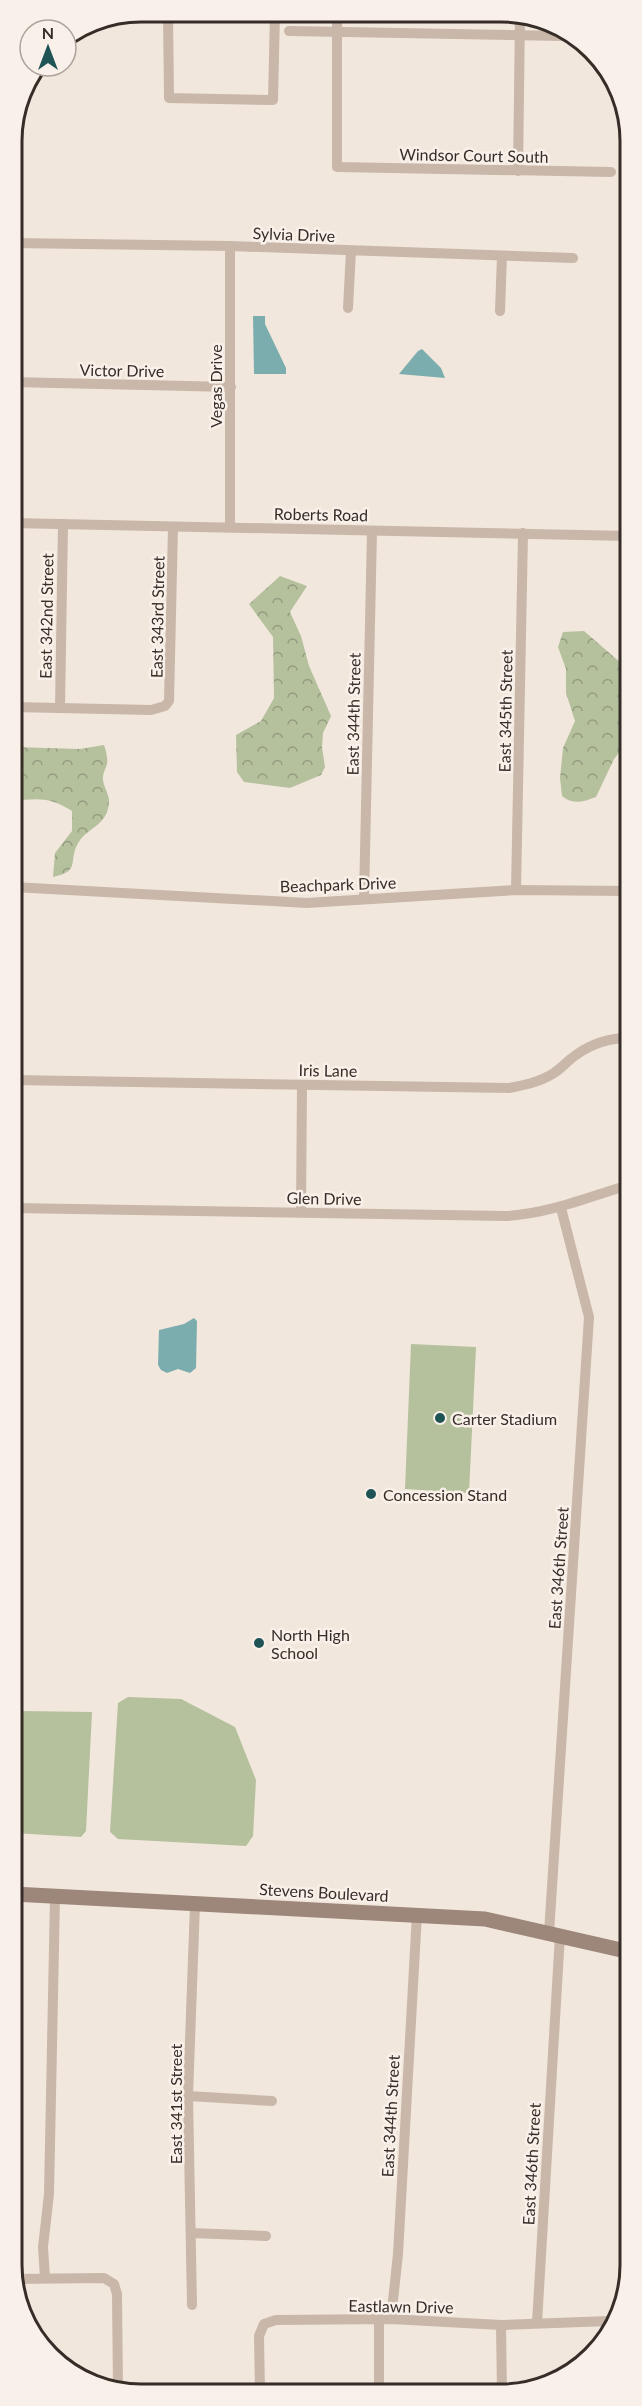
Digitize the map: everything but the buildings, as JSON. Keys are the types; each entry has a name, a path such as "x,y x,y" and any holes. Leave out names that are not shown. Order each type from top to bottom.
{"street":[{"path":"337,22 337,32"},
{"path":"168,23 169,98 273,100 275,23"},
{"path":"518,171 520,25"},
{"path":"290,31 555,36"},
{"name":"Windsor Court South","path":"337,32 337,167 610,172"},
{"name":"Sylvia Drive","path":"23,243 230,246 573,258"},
{"name":"Vegas Drive","path":"230,246 230,527"},
{"path":"348,308 351,251"},
{"path":"500,311 502,256"},
{"name":"Victor Drive","path":"23,382 231,387"},
{"name":"Roberts Road","path":"23,523 620,536"},
{"name":"East 342nd Street","path":"60,708 63,524"},
{"name":"East 343rd Street","path":"60,708 151,710 165,705 171,697 173,526"},
{"name":"East 344th Street","path":"364,899 372,531"},
{"name":"East 345th Street","path":"516,890 523,533"},
{"path":"23,707 60,708"},
{"name":"Beachpark Drive","path":"23,888 307,903 516,890 620,891"},
{"name":"Iris Lane","path":"23,1080 509,1088 532,1084 554,1073 576,1054 589,1047 604,1041 620,1039"},
{"path":"301,1212 303,1085"},
{"name":"Glen Drive","path":"22,1208 507,1216 533,1214 561,1208 620,1188"},
{"name":"East 346th Street","path":"537,2323 554,1934 589,1317 561,1208"},
{"name":"Stevens Boulevard","path":"22,1895 485,1919 619,1949"},
{"path":"45,2278 43,2247 49,2194 55,1897"},
{"name":"East 341st Street","path":"192,2305 188,2096 195,1904"},
{"name":"East 344th Street","path":"391,2319 398,2254 417,1914"},
{"path":"188,2096 272,2101"},
{"path":"191,2233 266,2236"},
{"path":"24,2279 104,2278 114,2284 117,2294 118,2381"},
{"name":"Eastlawn Drive","path":"260,2384 259,2336 264,2324 276,2320 391,2319 501,2325 537,2323"},
{"path":"379,2320 380,2384"},
{"path":"537,2323 604,2321"},
{"path":"501,2325 502,2384"}],"green space":[{"path":"280,576 307,586 290,612 301,636 309,666 331,716 323,733 322,747 325,767 321,775 290,788 244,782 237,772 236,735 261,721 274,698 273,637 249,604"},
{"path":"584,631 620,662 620,752 596,797 574,802 562,796 560,778 563,748 575,721 566,693 566,669 558,647 563,632"},
{"path":"104,745 107,766 103,780 109,800 108,808 103,820 80,840 68,872 53,877 55,853 72,831 72,811 50,801 23,800 23,747 80,749"},
{"name":"Carter Stadium","path":"411,1344 476,1347 469,1493 405,1489"},
{"path":"128,1697 181,1699 235,1727 256,1780 253,1836 246,1846 118,1839 110,1832 118,1703"},
{"path":"22,1711 92,1712 86,1831 81,1837 22,1834"}],"water":[{"path":"253,316 265,316 265,324 286,368 286,374 254,374"},
{"path":"422,349 441,368 445,378 399,374"},
{"path":"194,1318 197,1321 196,1368 190,1373 178,1369 167,1373 161,1370 158,1365 159,1330 184,1324"}],"place":[{"name":"Carter Stadium","path":"440,1418"},
{"name":"Concession Stand","path":"371,1494"},
{"name":"North High School","path":"259,1643"}]}
